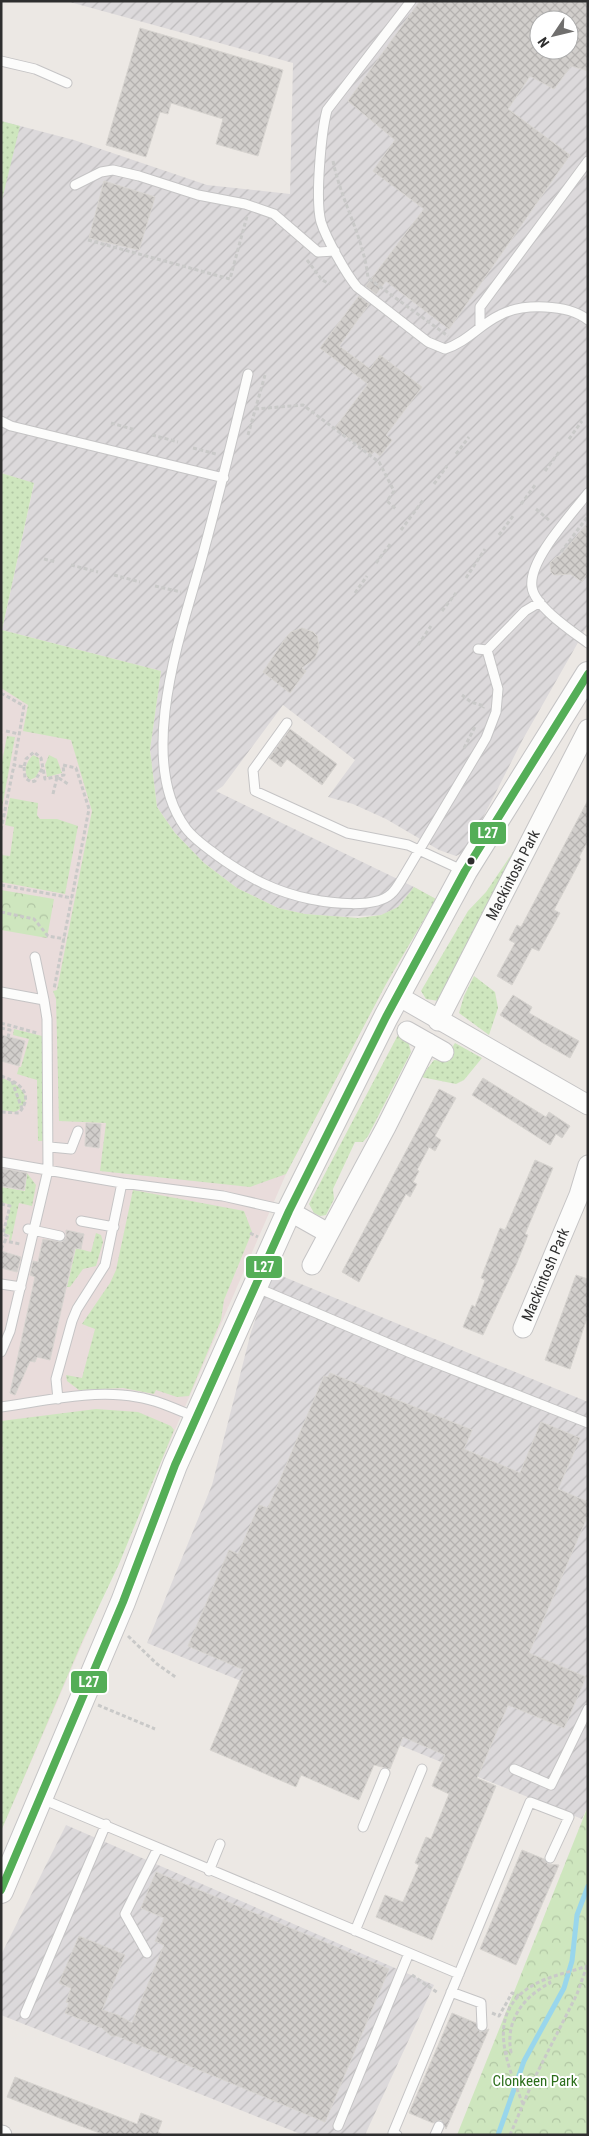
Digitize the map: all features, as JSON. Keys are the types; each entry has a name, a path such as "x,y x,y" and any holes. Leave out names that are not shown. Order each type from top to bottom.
{"street":[{"path":"1,1891 112,1629 196,1417 290,1211 398,996 465,871 588,674"},
{"name":"Mackintosh Park","path":"438,1021 588,729"},
{"path":"398,996 438,1021 588,1105"},
{"path":"312,1265 386,1127 436,1047 407,1031"},
{"name":"Mackintosh Park","path":"523,1328 583,1197 588,1165"},
{"path":"290,1211 328,1234"}],"lane":[{"path":"411,1 327,110 322,132 321,222 349,277 357,287 428,342 445,349 460,344 480,327 501,314 542,306 580,314 588,320"},
{"path":"1,61 35,70 66,83"},
{"path":"480,327 480,307 588,161"},
{"path":"76,185 101,172 113,170 139,176 198,195 245,204 274,214 318,252 336,250"},
{"path":"248,374 224,478 171,671 165,721 162,765 170,798 185,828 210,850 243,873 283,894 327,902 369,903 390,895 420,850 486,738 496,712 498,689 482,650 525,611 540,602"},
{"path":"1,420 11,426 224,478"},
{"path":"588,493 537,561 532,575 532,589 540,602 560,623 588,643"},
{"path":"287,723 253,770 255,792 347,833 371,836 420,850 465,871"},
{"path":"1,1352 10,1331 21,1287 30,1247 31,1229 48,1170 50,1147 47,1019 35,957"},
{"path":"1,992 44,1000"},
{"path":"50,1147 71,1149 78,1131"},
{"path":"1,1162 122,1183 223,1196 290,1211"},
{"path":"58,1399 56,1379 70,1343 74,1315 87,1288 105,1265 122,1183"},
{"path":"81,1221 114,1227"},
{"path":"31,1229 60,1236"},
{"path":"1,1284 21,1287"},
{"path":"255,1287 319,1316 588,1423"},
{"path":"1,1407 58,1399 118,1394 148,1399 196,1417"},
{"path":"514,1769 551,1785 588,1709"},
{"path":"355,1931 422,1770"},
{"path":"363,1827 385,1773"},
{"path":"39,1798 106,1824 209,1871 458,1974"},
{"path":"398,2135 394,2133 530,1802 569,1817 550,1858"},
{"path":"25,2014 106,1824"},
{"path":"209,1871 220,1844"},
{"path":"147,1953 125,1914 158,1848"},
{"path":"338,2126 409,1953"},
{"path":"451,1992 481,2003 482,2026"},
{"path":"435,2135 439,2126"}],"path":[{"path":"332,153 338,182 366,262 368,278 450,338"},
{"path":"88,240 230,279 247,216 254,218"},
{"path":"306,259 322,280 330,284"},
{"path":"255,408 303,405 327,422 379,462 394,491 387,501 398,510"},
{"path":"569,439 582,422"},
{"path":"111,423 136,430"},
{"path":"152,435 178,442"},
{"path":"456,454 469,437"},
{"path":"193,448 220,455"},
{"path":"545,471 559,452"},
{"path":"434,484 447,466"},
{"path":"521,504 535,485"},
{"path":"401,530 424,499"},
{"path":"536,509 550,520"},
{"path":"499,536 512,516"},
{"path":"560,552 588,516"},
{"path":"376,562 391,543"},
{"path":"466,578 486,549"},
{"path":"44,559 56,562"},
{"path":"71,565 98,572"},
{"path":"114,575 140,582"},
{"path":"355,593 367,576"},
{"path":"155,586 182,593"},
{"path":"442,611 456,593"},
{"path":"418,645 431,626"},
{"path":"1,692 24,706 1,830"},
{"path":"462,695 471,702 484,706"},
{"path":"6,731 19,734"},
{"path":"43,767 34,784 26,781 24,767 30,752 39,755 43,767 45,779 64,775 63,765 76,768 89,809 56,989 53,989 44,1000"},
{"path":"14,765 24,767"},
{"path":"57,776 68,784"},
{"path":"53,794 57,776"},
{"path":"1,885 72,898"},
{"path":"1,912 34,919 48,936 65,939"},
{"path":"1,1023 31,1031"},
{"path":"1,1028 10,1030 8,1037"},
{"path":"1,1076 21,1085 26,1094 26,1101 22,1108 14,1114 1,1112"},
{"path":"12,1080 22,1108"},
{"path":"1,1204 10,1206 2,1234 7,1236 1,1249"},
{"path":"5,1241 30,1247"},
{"path":"112,1629 127,1635 157,1664 177,1678"},
{"path":"83,1698 155,1729"},
{"path":"523,2104 504,2054 502,2040 505,2020 519,1996 550,1977 587,1964"},
{"path":"510,2135 523,2104 578,1994 587,1964"},
{"path":"409,1973 437,1991"},
{"path":"504,2054 511,2052 510,2032 517,2012 531,1995 550,1983 550,1977"},
{"path":"490,2012 499,2016 512,1993 519,1996"}],"shaded area":[{"path":"66,1 588,1 588,625 523,739 466,851 456,856 439,850 386,819 353,804 328,797 355,760 283,705 223,786 216,791 414,887 398,908 381,915 337,917 305,914 278,908 237,888 204,863 175,833 157,807 150,750 161,671 2,630 34,484 1,473 1,121 74,140 207,185 290,194 293,63"},
{"path":"1,473 34,483 2,630 161,671 150,750 157,807 175,833 204,863 237,888 278,908 305,914 358,918 381,915 398,907 414,887 436,899 386,984 286,1174 1,1831"},
{"path":"272,1272 588,1402 588,1806 582,1819 147,1643 212,1485 251,1332"},
{"path":"66,1825 434,1985 365,2135 303,2135 1,2015 1,1955"}],"green space":[{"path":"1,121 20,126 1,204"},
{"path":"1,473 34,483 2,630 161,671 150,750 157,807 175,833 204,863 237,888 278,908 305,914 358,918 381,915 398,907 414,887 436,899 386,984 286,1174 250,1187 100,1171 106,1123 59,1121 56,999 53,991 57,990 92,811 71,740 23,731 28,705 1,688"},
{"path":"7,736 15,737 1,813 1,767"},
{"path":"33,755 39,758 40,769 36,777 30,780 26,774 26,768 28,761"},
{"path":"49,755 57,759 62,773 47,777 45,765"},
{"path":"10,798 38,803 37,815 40,819 57,819 78,826 65,894 1,882 1,855 10,856 14,827 5,825"},
{"path":"515,849 439,1001 426,999 421,991 468,911 486,892"},
{"path":"1,890 54,899 47,938 1,930"},
{"path":"474,976 495,992 498,1008 489,1035 459,1013 464,996"},
{"path":"14,1029 42,1036 43,1141 38,1141 37,1080 17,1074 19,1067 21,1067 29,1039 13,1035"},
{"path":"399,1033 408,1041 411,1052 368,1136 363,1142 355,1142 333,1189 334,1199 326,1215 320,1216 314,1213 309,1204"},
{"path":"455,1043 482,1058 464,1080 456,1084 421,1077 434,1060 444,1061"},
{"path":"1,1078 13,1083 23,1092 25,1102 15,1112 1,1110"},
{"path":"27,1173 36,1185 32,1206 19,1203 11,1241 9,1240 10,1235 4,1233 11,1205 1,1202 1,1187 25,1191"},
{"path":"133,1190 244,1211 252,1232 224,1300 221,1320 189,1396 177,1397 156,1390 154,1394 123,1388 79,1390 67,1381 66,1375 82,1378 95,1329 82,1324 110,1283 116,1270"},
{"path":"96,1233 101,1235 103,1242 96,1266 83,1269 70,1287 67,1287 76,1248 91,1252"},
{"path":"96,1409 138,1412 171,1426 174,1430 119,1564 82,1642 1,1831 1,1462 3,1447 1,1446 1,1421"},
{"name":"Clonkeen Park","path":"588,1806 588,2135 457,2135"}],"building":[{"path":"420,1 588,1 588,71 571,66 554,89 530,76 508,109 570,155 449,329 386,281 376,294 366,286 424,209 373,171 395,140 348,101"},
{"path":"140,28 283,70 258,156 216,144 223,119 171,103 168,114 160,112 146,157 106,145"},
{"path":"104,181 155,197 139,250 89,238"},
{"path":"359,296 369,304 339,346 370,369 380,355 422,387 386,435 392,440 380,456 374,451 371,455 335,428 368,384 320,348"},
{"path":"588,523 588,572 582,582 571,574 554,575 551,572 550,563 560,556"},
{"path":"302,628 313,632 317,636 319,647 315,658 302,668 306,671 290,693 263,672 287,636 291,632"},
{"path":"290,729 337,764 322,785 287,759 281,767 269,758"},
{"path":"588,800 588,841 579,857 581,859 554,910 560,913 539,951 532,948 512,985 497,976 515,943 509,940 517,925 521,927"},
{"path":"513,995 532,1007 529,1013 579,1041 570,1058 500,1015"},
{"path":"1,1035 25,1041 19,1066 1,1061"},
{"path":"483,1078 546,1117 549,1112 570,1126 562,1138 556,1134 550,1145 472,1095"},
{"path":"439,1089 456,1098 435,1136 441,1140 435,1151 429,1147 413,1182 417,1184 410,1197 406,1194 359,1282 342,1272"},
{"path":"86,1123 101,1124 99,1148 85,1146"},
{"path":"535,1160 553,1168 525,1234 528,1235 516,1265 483,1335 463,1327 472,1305 475,1307 485,1280 481,1278 500,1228 505,1230"},
{"path":"1,1168 27,1173 24,1190 1,1186"},
{"path":"66,1230 84,1234 81,1249 75,1248 50,1360 37,1357 35,1362 30,1361 15,1395 10,1393 35,1277 30,1275 33,1261 38,1262 43,1239 62,1242 66,1238"},
{"path":"1,1251 21,1257 17,1272 1,1268"},
{"path":"576,1275 588,1279 588,1315 570,1369 545,1360"},
{"path":"330,1373 472,1430 464,1449 520,1473 541,1422 580,1438 558,1489 588,1502 588,1515 529,1653 586,1677 564,1728 508,1705 477,1778 496,1786 432,1940 376,1917 385,1895 403,1902 419,1865 415,1863 426,1837 431,1839 449,1794 432,1786 445,1755 403,1737 390,1769 374,1765 359,1800 301,1775 296,1787 210,1750 244,1670 188,1646 229,1550 238,1554 259,1505 268,1508 324,1376 328,1377"},
{"path":"522,1850 544,1859 548,1864 559,1865 516,1965 480,1949"},
{"path":"156,1872 389,1969 325,2122 117,2036 111,2036 102,2028 65,2013 69,2003 66,2002 71,1988 59,1983 79,1936 125,1955 102,2010 118,2015 132,2023 164,1945 155,1941 164,1918 141,1908"},
{"path":"452,2013 476,2023 480,2032 489,2029 446,2129 441,2120 433,2123 409,2113"},
{"path":"15,2077 137,2124 141,2113 162,2121 158,2132 163,2135 105,2135 67,2121 7,2097"}],"waterway":[{"path":"498,2135 524,2061 564,1988 572,1961 577,1915 588,1886"}],"transit line":[{"name":"L27","path":"1,1890 123,1602 175,1465 289,1211 386,1017 465,871 588,674"}]}
